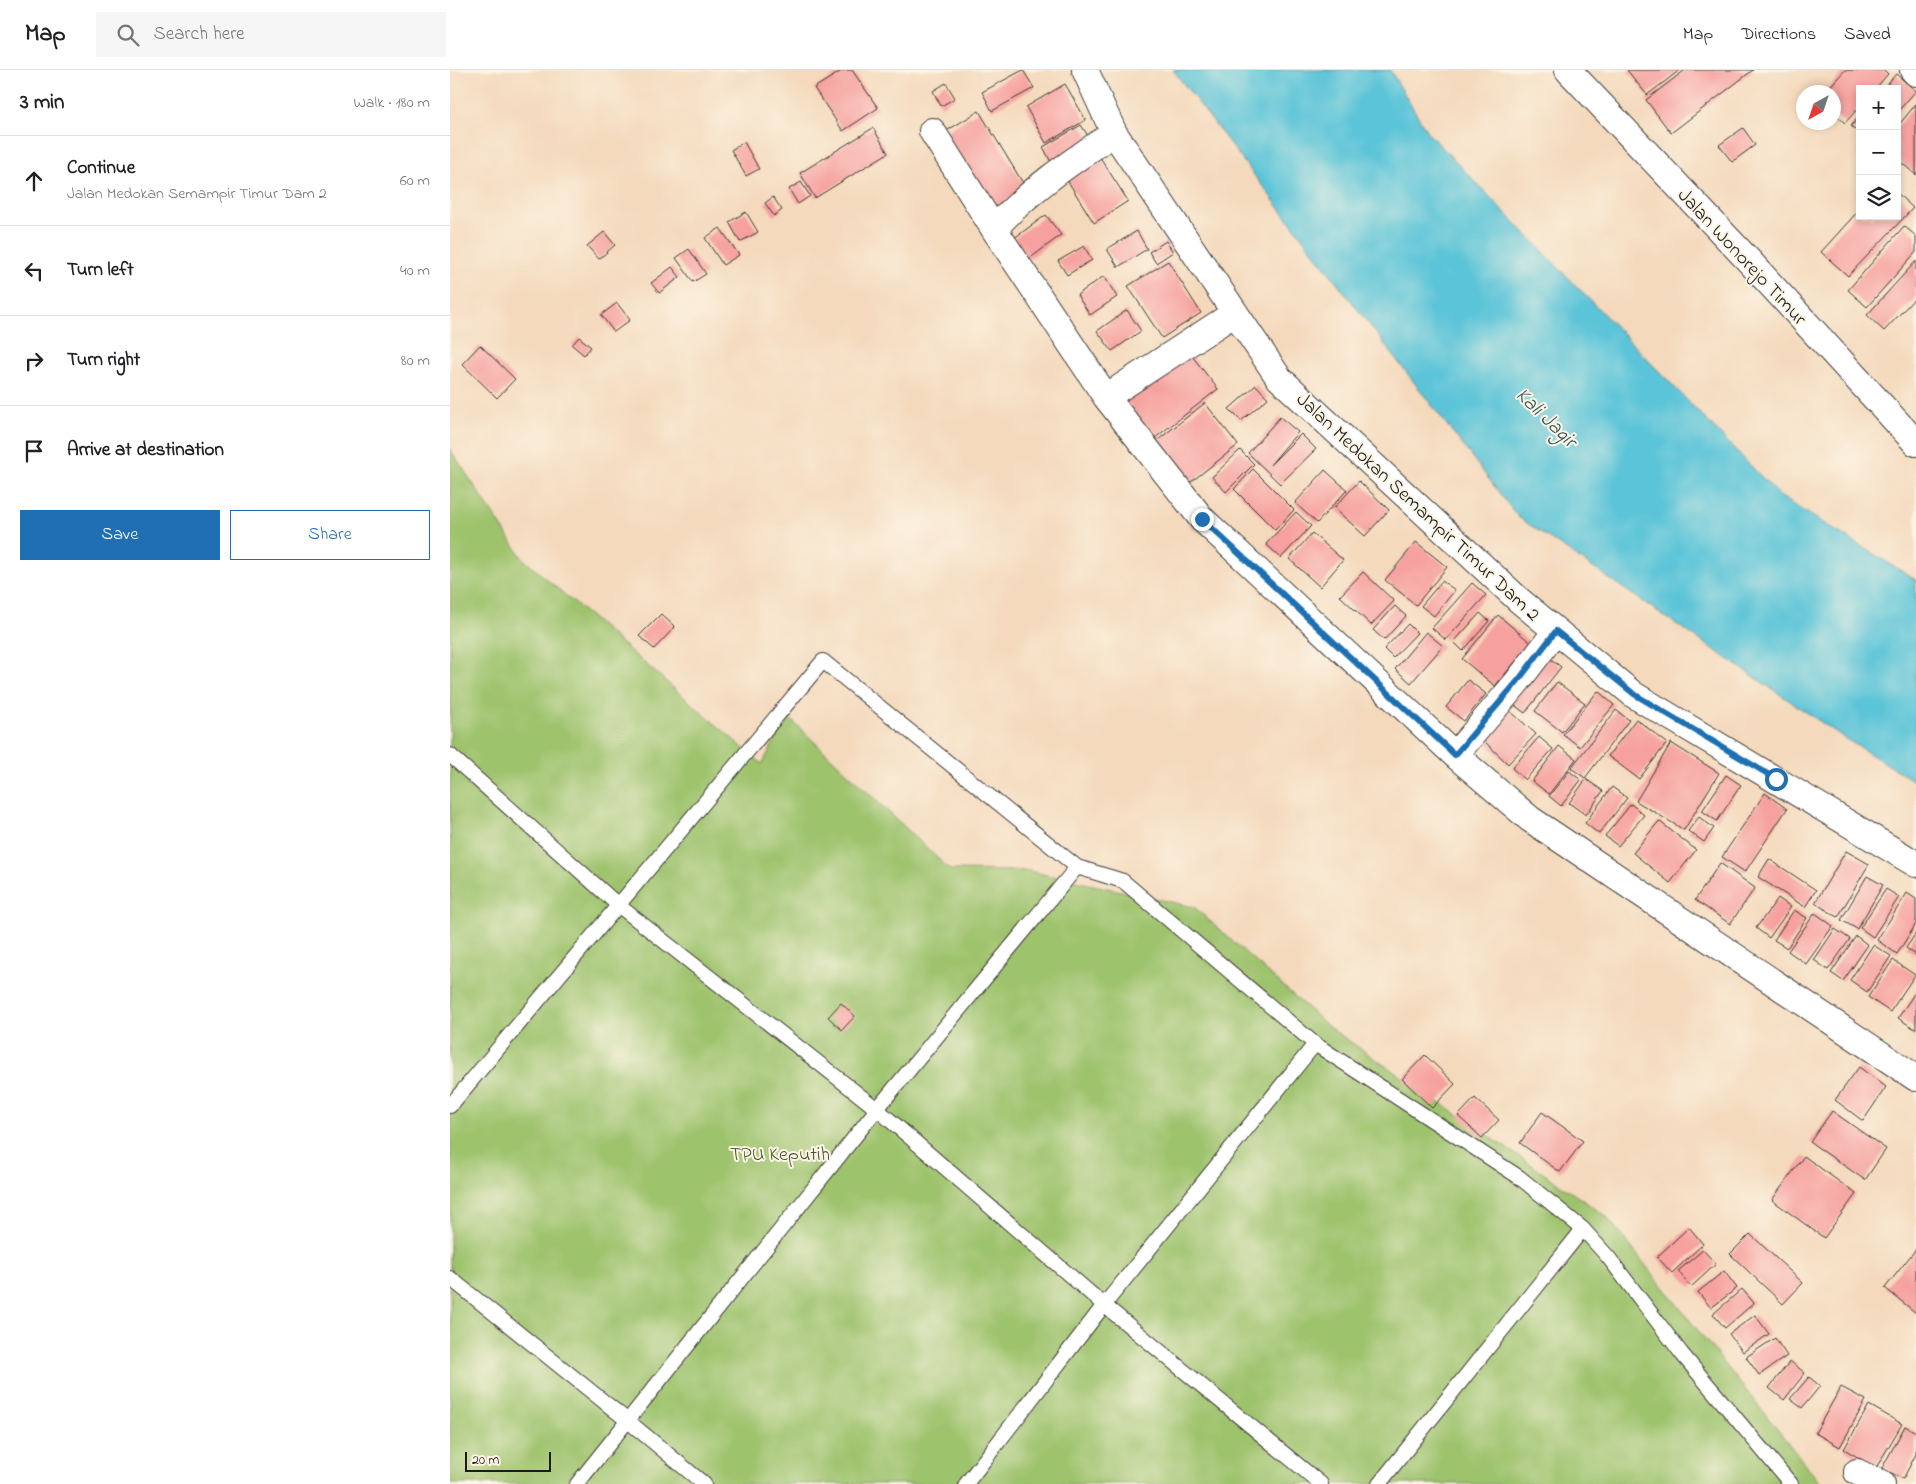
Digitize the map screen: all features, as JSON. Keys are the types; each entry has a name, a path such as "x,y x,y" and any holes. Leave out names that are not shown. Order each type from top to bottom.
{"street":[{"name":"Jalan Medokan Semampir Timur Dam 2","path":"1085,70 1114,133 1279,378 1520,601 1634,694 1916,864"},
{"name":"Jalan Wonorejo Timur","path":"1568,70 1756,269 1916,443"},
{"path":"1913,70 1916,73"},
{"path":"932,132 1106,397 1202,519 1455,755 1530,819 1916,1078"},
{"path":"994,229 1012,209 1051,176 1114,133"},
{"path":"1106,397 1235,313"},
{"path":"1455,755 1517,682 1556,631"},
{"path":"1857,1472 1882,1484"}],"lane":[{"path":"450,1106 823,661 1077,867 1123,881 1315,1044 1395,1094 1519,1177 1583,1229 1609,1258 1682,1354 1792,1484"},
{"path":"450,755 618,905 878,1109 1104,1305 1321,1484"},
{"path":"577,1484 878,1109 1077,867"},
{"path":"966,1484 1104,1305 1315,1044"},
{"path":"1379,1484 1583,1229"},
{"path":"450,1278 704,1484"}],"green space":[{"name":"TPU Keputih","path":"450,449 523,559 762,764 788,717 950,870 1029,871 1194,907 1330,1028 1606,1216 1821,1484 450,1484"}],"water":[{"name":"Kali Jagir","path":"1173,70 1390,70 1428,133 1781,497 1916,580 1916,782 1846,739 1518,517"}],"building":[{"path":"843,70 852,70 878,108 843,131 814,88"},
{"path":"1023,70 1034,88 992,111 982,92"},
{"path":"1627,70 1680,70 1647,95"},
{"path":"1685,70 1753,70 1671,133 1646,100"},
{"path":"1845,70 1884,70 1888,74 1878,85 1856,85 1856,111 1845,123 1841,119 1841,85 1831,85"},
{"path":"1896,74 1916,91 1901,108 1901,85 1886,85"},
{"path":"946,83 955,98 941,106 933,91"},
{"path":"1065,84 1086,120 1046,143 1026,107"},
{"path":"1916,104 1916,175 1901,162 1901,122"},
{"path":"979,111 1026,188 991,210 943,133"},
{"path":"1856,120 1856,130 1851,126"},
{"path":"1081,125 1090,139 1051,162 1043,147"},
{"path":"873,128 888,153 815,198 800,173"},
{"path":"1743,128 1755,145 1732,162 1719,145"},
{"path":"744,142 759,169 746,176 731,150"},
{"path":"1098,154 1128,201 1094,223 1064,175"},
{"path":"801,182 810,196 798,204 789,189"},
{"path":"773,197 782,210 774,216 765,203"},
{"path":"1901,197 1913,208 1848,276 1821,252 1856,213 1856,220 1901,220"},
{"path":"746,212 758,232 740,242 729,222"},
{"path":"1046,215 1061,235 1029,259 1013,239"},
{"path":"1904,226 1916,236 1916,252 1867,307 1848,290"},
{"path":"720,228 739,255 723,265 705,238"},
{"path":"1137,231 1147,249 1118,267 1107,249"},
{"path":"604,232 615,245 599,259 587,246"},
{"path":"1166,241 1173,252 1156,263 1149,252"},
{"path":"1084,246 1092,260 1067,275 1058,261"},
{"path":"689,249 706,274 693,282 676,258"},
{"path":"1168,261 1201,313 1162,338 1128,286"},
{"path":"1916,261 1916,297 1884,331 1867,315"},
{"path":"672,267 680,277 659,293 651,283"},
{"path":"1104,276 1117,297 1090,315 1077,295"},
{"path":"617,303 630,320 614,332 601,315"},
{"path":"1127,310 1141,331 1112,351 1097,331"},
{"path":"579,337 591,347 584,355 572,345"},
{"path":"480,345 515,379 497,398 462,364"},
{"path":"1188,351 1218,389 1155,438 1125,400"},
{"path":"1256,385 1268,398 1241,421 1229,409"},
{"path":"1205,403 1238,445 1187,485 1154,443"},
{"path":"1280,417 1298,432 1270,465 1301,434 1316,449 1280,484 1248,453"},
{"path":"1240,450 1254,464 1226,492 1212,477"},
{"path":"1253,469 1294,510 1275,530 1234,489"},
{"path":"1325,470 1347,490 1317,523 1295,503"},
{"path":"1359,481 1389,510 1365,536 1334,508"},
{"path":"1296,512 1311,526 1281,558 1266,544"},
{"path":"1312,533 1343,560 1320,587 1289,559"},
{"path":"1416,542 1447,567 1416,605 1385,580"},
{"path":"1363,572 1394,601 1371,625 1340,596"},
{"path":"1442,581 1455,590 1434,616 1421,606"},
{"path":"1472,583 1486,595 1446,640 1432,628"},
{"path":"1395,606 1406,616 1384,640 1373,630"},
{"path":"1480,613 1489,621 1463,651 1454,642"},
{"path":"661,614 675,627 654,649 639,636"},
{"path":"1498,615 1531,643 1495,686 1462,659"},
{"path":"1408,624 1417,633 1393,658 1384,649"},
{"path":"1426,632 1443,646 1411,683 1395,669"},
{"path":"1547,656 1561,667 1525,713 1510,702"},
{"path":"1468,680 1486,694 1464,721 1446,707"},
{"path":"1557,682 1585,703 1562,732 1535,711"},
{"path":"1598,691 1614,705 1580,747 1563,734"},
{"path":"1509,710 1536,734 1508,764 1482,739"},
{"path":"1616,710 1629,720 1585,778 1571,768"},
{"path":"1636,719 1667,743 1639,779 1608,756"},
{"path":"1539,737 1553,749 1525,780 1512,768"},
{"path":"1671,743 1719,773 1684,830 1636,801"},
{"path":"1559,746 1576,759 1549,794 1532,781"},
{"path":"1569,771 1581,780 1561,806 1549,796"},
{"path":"1726,775 1741,785 1717,821 1702,811"},
{"path":"1586,779 1603,791 1586,815 1569,803"},
{"path":"1612,787 1627,798 1599,834 1585,823"},
{"path":"1765,793 1787,809 1745,872 1722,857"},
{"path":"1631,804 1644,815 1618,846 1605,836"},
{"path":"1699,817 1714,828 1704,842 1688,831"},
{"path":"1659,821 1696,850 1670,883 1633,853"},
{"path":"1846,851 1869,864 1838,917 1815,903"},
{"path":"1769,859 1816,890 1805,907 1758,877"},
{"path":"1720,863 1755,888 1730,924 1695,900"},
{"path":"1867,876 1883,885 1857,929 1841,920"},
{"path":"1886,889 1899,897 1873,937 1860,928"},
{"path":"1907,893 1916,899 1916,924 1897,954 1877,940"},
{"path":"1778,898 1791,907 1769,938 1756,928"},
{"path":"1794,910 1807,918 1787,948 1774,940"},
{"path":"1815,913 1833,926 1806,964 1788,951"},
{"path":"1835,929 1850,939 1828,970 1814,960"},
{"path":"1916,933 1916,955 1906,948"},
{"path":"1856,936 1868,945 1843,981 1831,973"},
{"path":"1873,945 1891,956 1867,992 1850,980"},
{"path":"1893,960 1915,975 1890,1012 1868,997"},
{"path":"1916,991 1916,1028 1915,1029 1898,1018"},
{"path":"841,1003 855,1016 842,1030 828,1017"},
{"path":"1425,1055 1455,1084 1432,1108 1402,1079"},
{"path":"1859,1067 1886,1087 1863,1121 1835,1100"},
{"path":"1475,1098 1499,1120 1482,1138 1458,1116"},
{"path":"1832,1111 1886,1149 1865,1180 1810,1142"},
{"path":"1542,1112 1583,1141 1560,1172 1520,1143"},
{"path":"1804,1156 1856,1194 1824,1238 1772,1200"},
{"path":"1689,1227 1703,1244 1672,1273 1657,1257"},
{"path":"1750,1234 1803,1283 1783,1304 1730,1254"},
{"path":"1916,1249 1916,1313 1885,1288"},
{"path":"1703,1250 1716,1264 1691,1287 1678,1271"},
{"path":"1724,1271 1737,1288 1711,1308 1698,1292"},
{"path":"1742,1289 1754,1303 1725,1328 1713,1314"},
{"path":"1755,1315 1769,1334 1743,1352 1729,1334"},
{"path":"1775,1338 1787,1356 1759,1375 1746,1357"},
{"path":"1790,1361 1805,1373 1784,1400 1769,1388"},
{"path":"1809,1377 1820,1386 1802,1408 1790,1399"},
{"path":"1841,1387 1866,1400 1840,1447 1815,1433"},
{"path":"1869,1405 1902,1424 1876,1468 1844,1449"},
{"path":"1905,1426 1916,1432 1916,1454 1903,1479 1882,1468"}],"route":[{"path":"1202,519 1455,755 1517,682 1556,631 1634,694 1776,779"}]}
